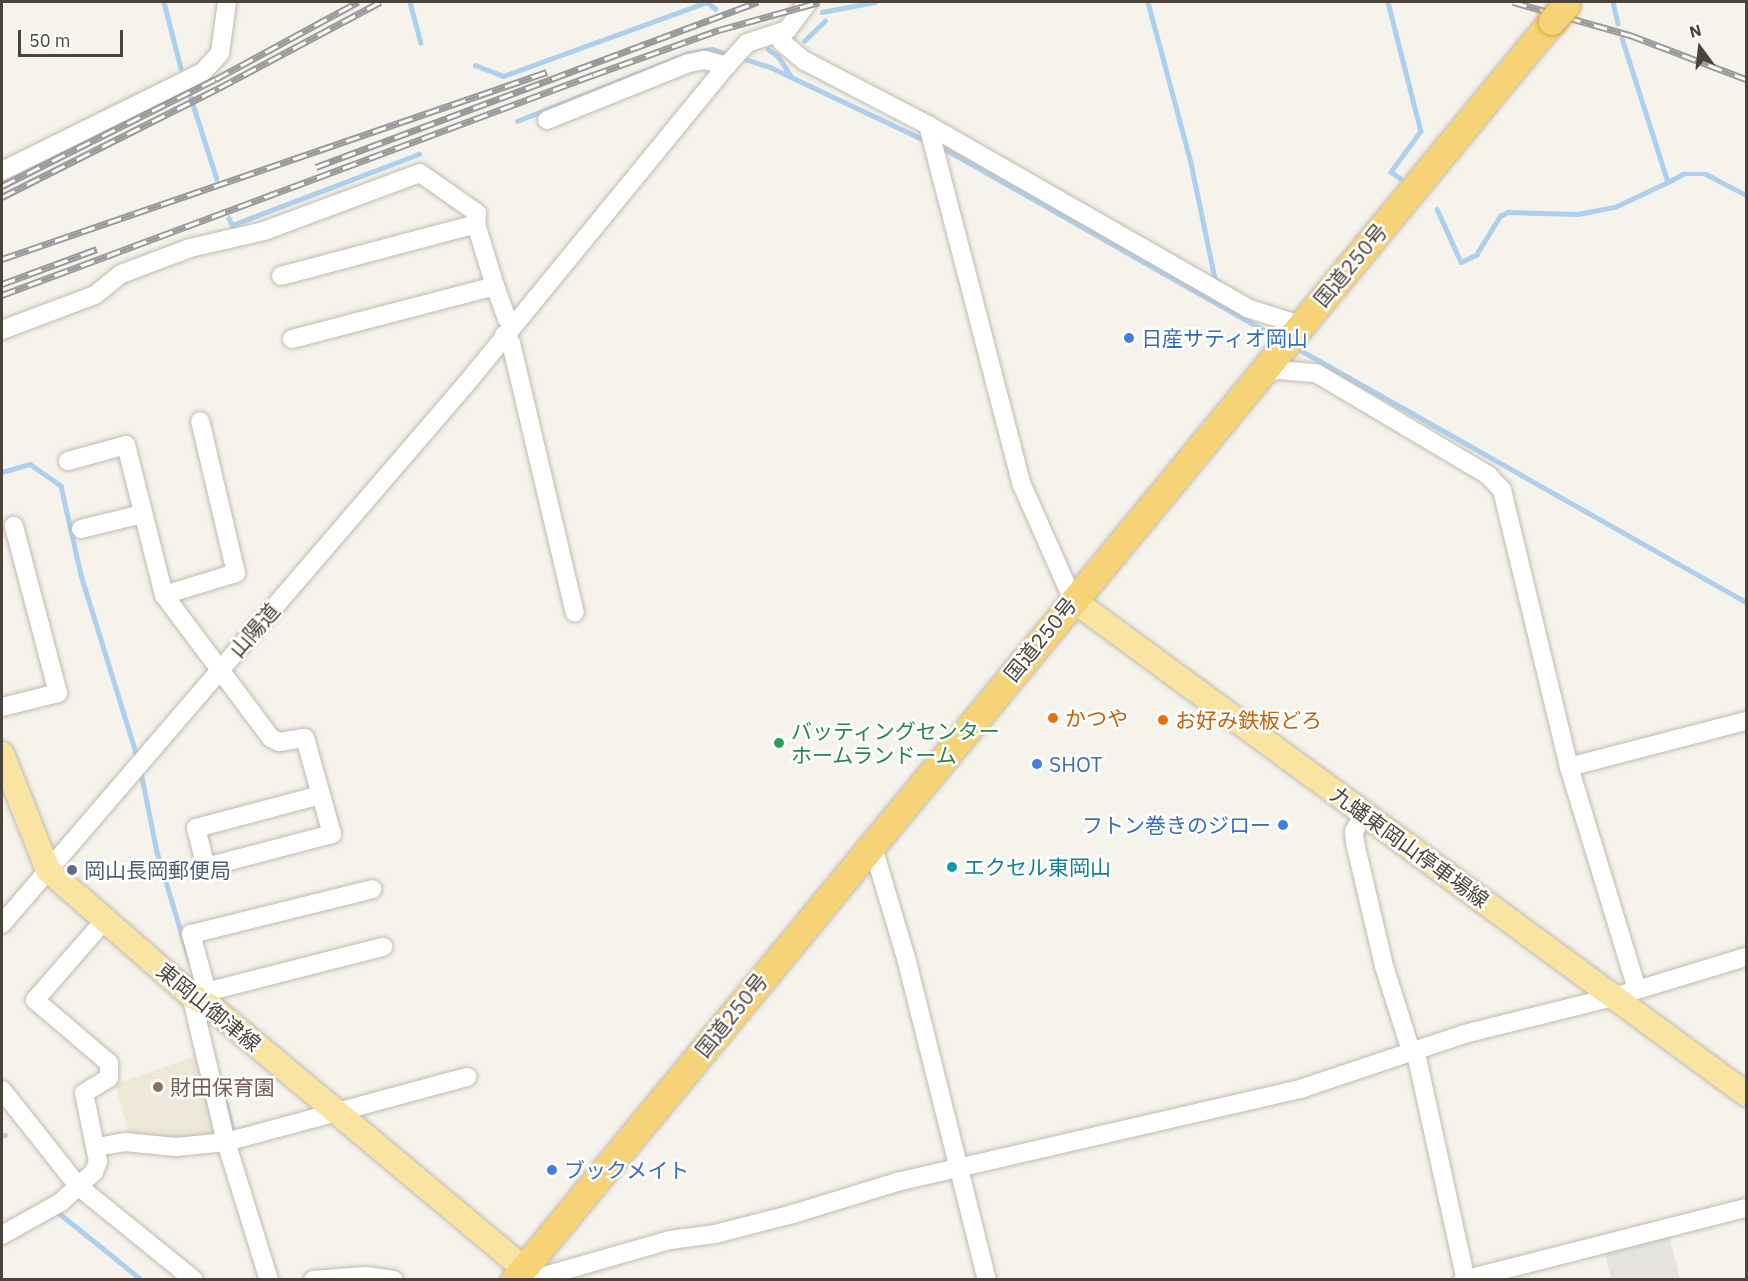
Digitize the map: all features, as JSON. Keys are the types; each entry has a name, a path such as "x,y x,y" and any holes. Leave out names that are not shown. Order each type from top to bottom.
{"highway":[{"name":"国道250号","path":"526,1276 872,844 1562,9"}],"main road":[{"name":"九蟠東岡山停車場線","path":"1073,600 1746,1095"},
{"name":"東岡山御津線","path":"2,754 48,870 104,921 203,998 526,1276"}],"street":[{"path":"2,171 214,63 225,31 227,2"},
{"path":"808,2 794,25 778,34 782,42 805,61 928,125 1292,335"},
{"name":"山陽道","path":"2,924 509,329 747,43 778,34"},
{"path":"547,120 689,63 705,60 729,64"},
{"path":"928,125 1022,485 1073,600"},
{"path":"2,330 95,295 121,274 226,237 264,231 412,174 420,173 477,213 477,224 507,319 575,613"},
{"path":"281,276 477,224"},
{"path":"292,339 495,286"},
{"path":"1260,374 1279,370 1316,373 1488,475 1502,490 1569,767 1637,989"},
{"path":"166,599 236,573 200,421"},
{"path":"68,461 126,445 142,514 166,599 271,738 279,742 305,738 332,834 206,867 196,828 321,795"},
{"path":"81,529 142,514"},
{"path":"2,707 58,693 14,526"},
{"path":"1569,767 1746,721"},
{"path":"1364,814 1354,831 1355,843 1384,966 1413,1050 1465,1279 1746,1208"},
{"path":"872,844 987,1280"},
{"path":"269,1280 226,1142 191,934 374,889"},
{"path":"2,1235 56,1205 94,1172 97,1147 84,1093 109,1078 109,1063 35,1000 104,921"},
{"path":"203,998 383,947"},
{"path":"526,1276 670,1240 715,1234 897,1182 959,1170 1303,1088 1413,1050 1528,1016 1614,997 1746,957"},
{"path":"97,1147 125,1142 176,1147 226,1142 467,1077"},
{"path":"2,1089 78,1186 194,1280"},
{"path":"313,1280 366,1276 394,1280"}],"shaded area":[{"path":"203,1054 218,1136 131,1141 115,1084"},
{"path":"1667,1228 1680,1279 1611,1279 1603,1245"}],"waterway":[{"path":"164,2 181,68"},
{"path":"410,2 421,43"},
{"path":"707,2 716,9"},
{"path":"475,65 503,76 707,2"},
{"path":"822,12 875,2"},
{"path":"1148,2 1191,163 1215,279 1219,282"},
{"path":"1388,2 1421,131 1391,172 1400,178"},
{"path":"1613,2 1618,23"},
{"path":"804,41 825,21"},
{"path":"1622,38 1668,182 1683,174 1706,174 1746,195"},
{"path":"517,121 686,54 712,49 731,55"},
{"path":"768,49 778,56 791,76"},
{"path":"739,57 770,67 920,138"},
{"path":"189,92 217,179"},
{"path":"945,149 1279,339"},
{"path":"229,218 232,225 419,154"},
{"path":"1437,209 1461,262 1476,255 1500,216 1508,212 1578,214 1615,207 1668,182"},
{"path":"1295,347 1746,602"},
{"path":"2,472 30,464 61,486 81,575 136,753"},
{"path":"141,772 157,852 190,961"},
{"path":"220,1079 234,1135"},
{"path":"58,1208 59,1213 142,1280"}],"railway":[{"path":"2,186 216,79 358,2"},
{"path":"2,197 219,88 380,2"},
{"path":"316,167 758,2"},
{"path":"2,295 593,75 719,30 819,2"},
{"path":"1513,2 1630,35 1746,79"},
{"path":"2,259 547,72"},
{"path":"2,284 97,249"}],"place":[{"name":"日産サティオ岡山","path":"1129,338"},
{"name":"かつや","path":"1053,718"},
{"name":"お好み鉄板どろ","path":"1163,720"},
{"name":"バッティングセンター ホームランドーム","path":"779,743"},
{"name":"SHOT","path":"1037,764"},
{"name":"フトン巻きのジロー","path":"1283,825"},
{"name":"エクセル東岡山","path":"952,867"},
{"name":"岡山長岡郵便局","path":"72,870"},
{"name":"財田保育園","path":"158,1087"},
{"name":"ブックメイト","path":"552,1170"}]}
